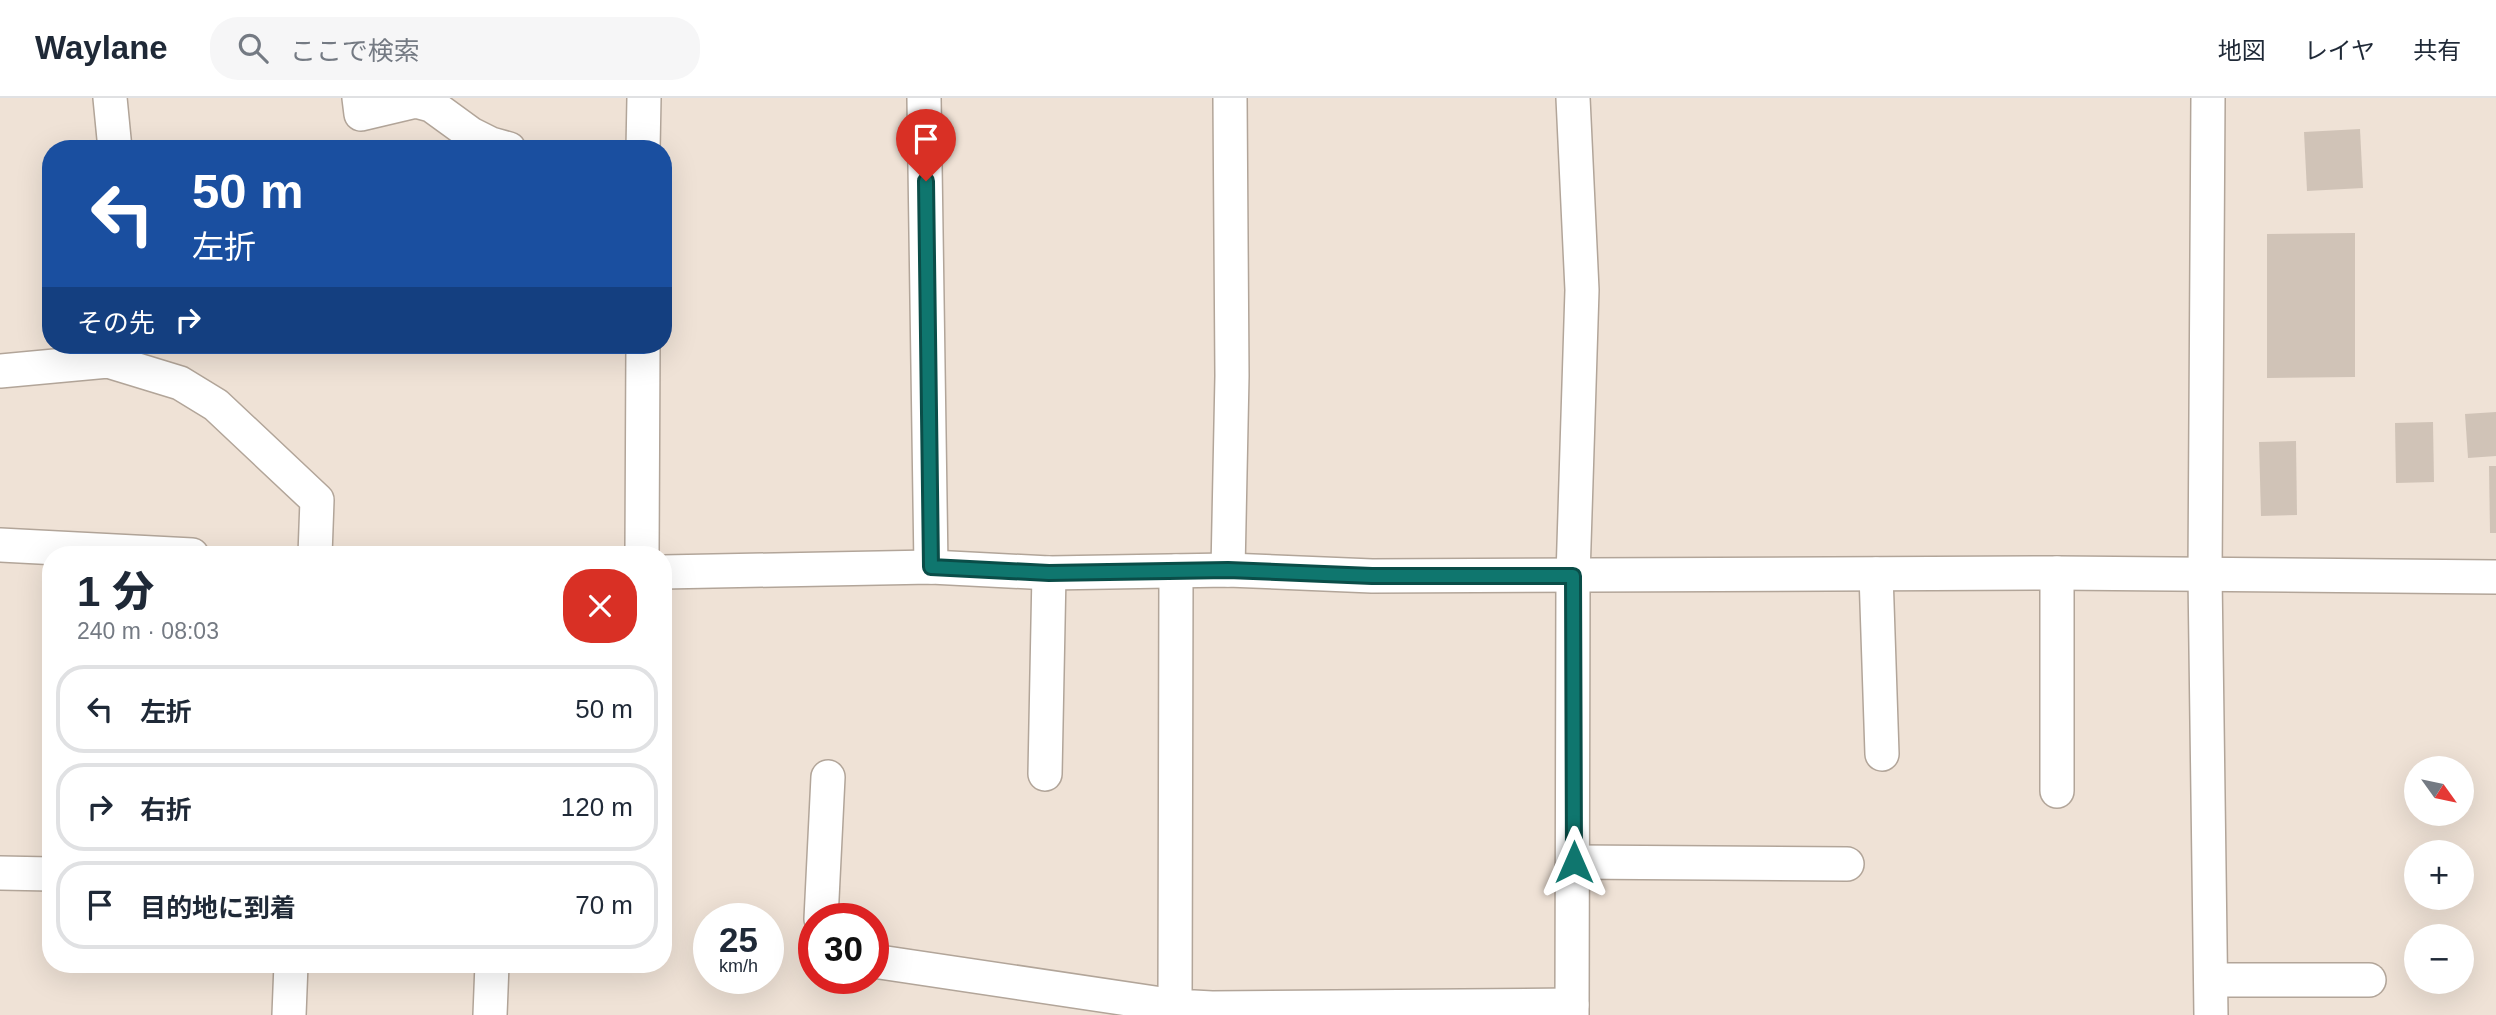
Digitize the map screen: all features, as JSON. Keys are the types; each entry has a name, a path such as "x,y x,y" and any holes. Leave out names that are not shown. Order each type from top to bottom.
{"street":[{"path":"110,98 114,140"},
{"path":"359,98 361,114 416,102 431,105 483,140"},
{"path":"643,140 644,98"},
{"path":"924,98 931,567"},
{"path":"1228,570 1232,376 1230,98"},
{"path":"889,963 1212,1011 1572,1010 1573,576 1582,290 1573,98"},
{"path":"2208,98 2205,575 2211,1015"},
{"path":"0,371 104,354"},
{"path":"112,354 180,383 216,405 317,500 315,546"},
{"path":"642,546 643,354"},
{"path":"0,545 42,547"},
{"path":"672,572 931,567 1049,573 1228,570 1372,576 2057,573 2496,578"},
{"path":"1174,1006 1176,572"},
{"path":"1045,774 1049,573"},
{"path":"2057,573 2057,791"},
{"path":"1877,574 1882,754"},
{"path":"822,903 828,777"},
{"path":"1574,862 1847,864"},
{"path":"0,873 42,874"},
{"path":"289,1015 290,973"},
{"path":"490,1015 492,973"},
{"path":"2211,980 2369,980"}],"building":[{"path":"2360,129 2363,188 2307,191 2304,132"},
{"path":"2355,233 2355,377 2267,378 2267,234"},
{"path":"2496,412 2496,456 2468,458 2465,414"},
{"path":"2433,422 2434,482 2396,483 2395,423"},
{"path":"2296,441 2297,515 2261,516 2259,442"},
{"path":"2489,466 2496,466 2496,533 2490,533"}],"route":[{"path":"926,181 931,567 1049,573 1228,570 1372,576 1573,576 1574,862"}]}
